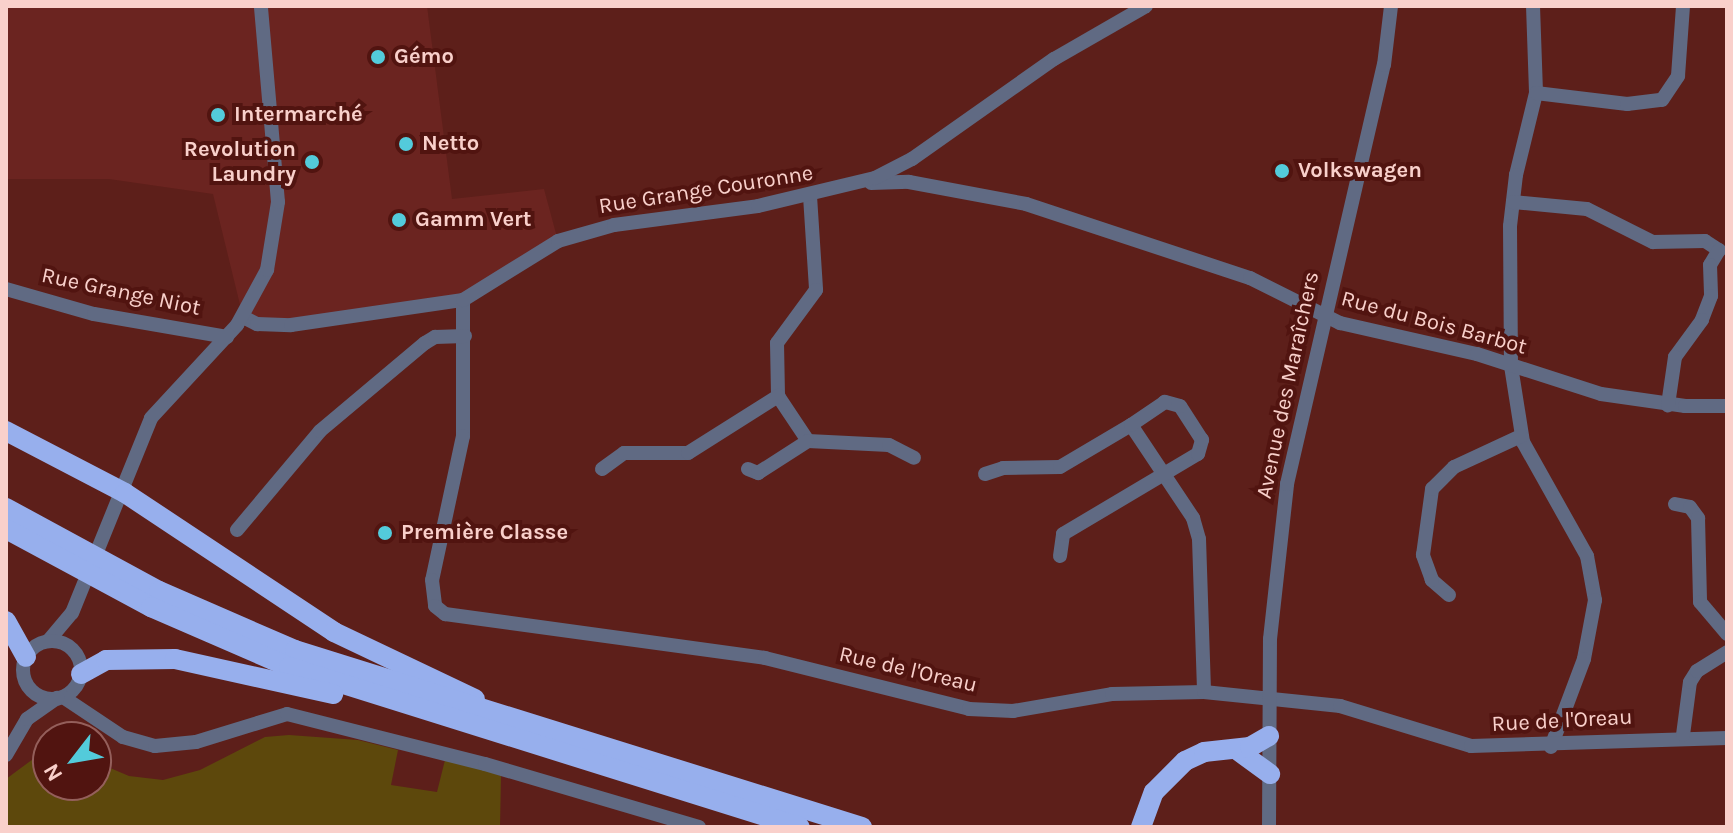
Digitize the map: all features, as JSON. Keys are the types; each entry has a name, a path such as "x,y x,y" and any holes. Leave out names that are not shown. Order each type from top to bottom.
{"highway":[{"path":"6,431 119,489 334,632 518,721"},
{"path":"6,508 114,568 252,633 518,721 862,827"},
{"path":"6,529 195,628 289,667 427,713 800,827"},
{"path":"6,621 26,657"},
{"path":"79,680 115,659 195,660 427,713"},
{"path":"1141,827 1154,792 1185,761 1204,752 1237,750 1269,736"},
{"path":"1237,750 1270,774"}],"street":[{"name":"Rue Grange Couronne","path":"243,317 257,324 291,325 463,300 558,241 614,225 810,196 855,184 897,167 1016,83 1146,6"},
{"name":"Avenue des Maraîchers","path":"1269,827 1270,696 1281,526 1295,434 1382,74 1391,6"},
{"path":"1533,6 1536,93 1513,202 1511,366 1521,436 1577,535 1592,574 1595,600 1584,659 1551,747"},
{"path":"1536,93 1627,104 1662,100 1678,76 1683,6"},
{"path":"27,719 26,657 49,640 75,607 119,489 159,406 243,317 267,270 278,202 260,7"},
{"path":"897,167 909,182"},
{"name":"Rue du Bois Barbot","path":"855,184 909,182 1041,208 1250,278 1323,316 1511,366 1601,394 1668,405 1727,406"},
{"path":"808,441 778,396 777,343 816,290 810,196"},
{"path":"1513,202 1587,209 1653,242 1705,241 1723,247 1710,265 1711,296 1702,320 1675,357 1668,405"},
{"name":"Rue Grange Niot","path":"6,289 94,314 227,337"},
{"name":"Rue de l'Oreau","path":"463,300 463,436 434,554 432,598 440,611 765,658 969,709 1013,711 1112,694 1204,692 1270,696 1340,706 1471,746 1551,747 1683,735 1727,738"},
{"path":"237,530 320,431 425,343 435,337 465,336"},
{"path":"602,469 624,453 688,453 778,396"},
{"path":"985,474 1003,468 1060,467 1165,402 1180,406 1202,440 1198,454 1063,534 1060,556"},
{"path":"1131,425 1193,518 1199,539 1204,692"},
{"path":"1449,595 1432,580 1423,555 1432,489 1454,467 1521,436"},
{"path":"748,469 758,473 808,441 889,445 914,458"},
{"path":"1675,504 1690,507 1698,518 1700,602 1727,634"},
{"path":"75,607 79,680 91,715"},
{"path":"49,640 76,653"},
{"path":"1683,735 1690,682 1697,671 1727,652"},
{"path":"6,755 27,719 60,698 79,680"},
{"path":"27,684 40,696 60,698 123,737 155,746 196,742 273,714 302,716 699,827"}],"shaded area":[{"path":"6,6 427,6 452,199 544,189 558,241 481,294 308,323 243,317 213,194 109,179 6,179"},
{"path":"289,735 358,740 398,750 391,785 437,792 446,756 501,776 500,827 6,827 6,779 32,760 32,801 112,801 112,769 129,776 163,780 200,770 265,737"}],"place":[{"name":"Gémo","path":"378,57"},
{"name":"Intermarché","path":"218,115"},
{"name":"Netto","path":"406,144"},
{"name":"Revolution Laundry","path":"312,162"},
{"name":"Volkswagen","path":"1282,171"},
{"name":"Gamm Vert","path":"399,220"},
{"name":"Première Classe","path":"385,533"}]}
